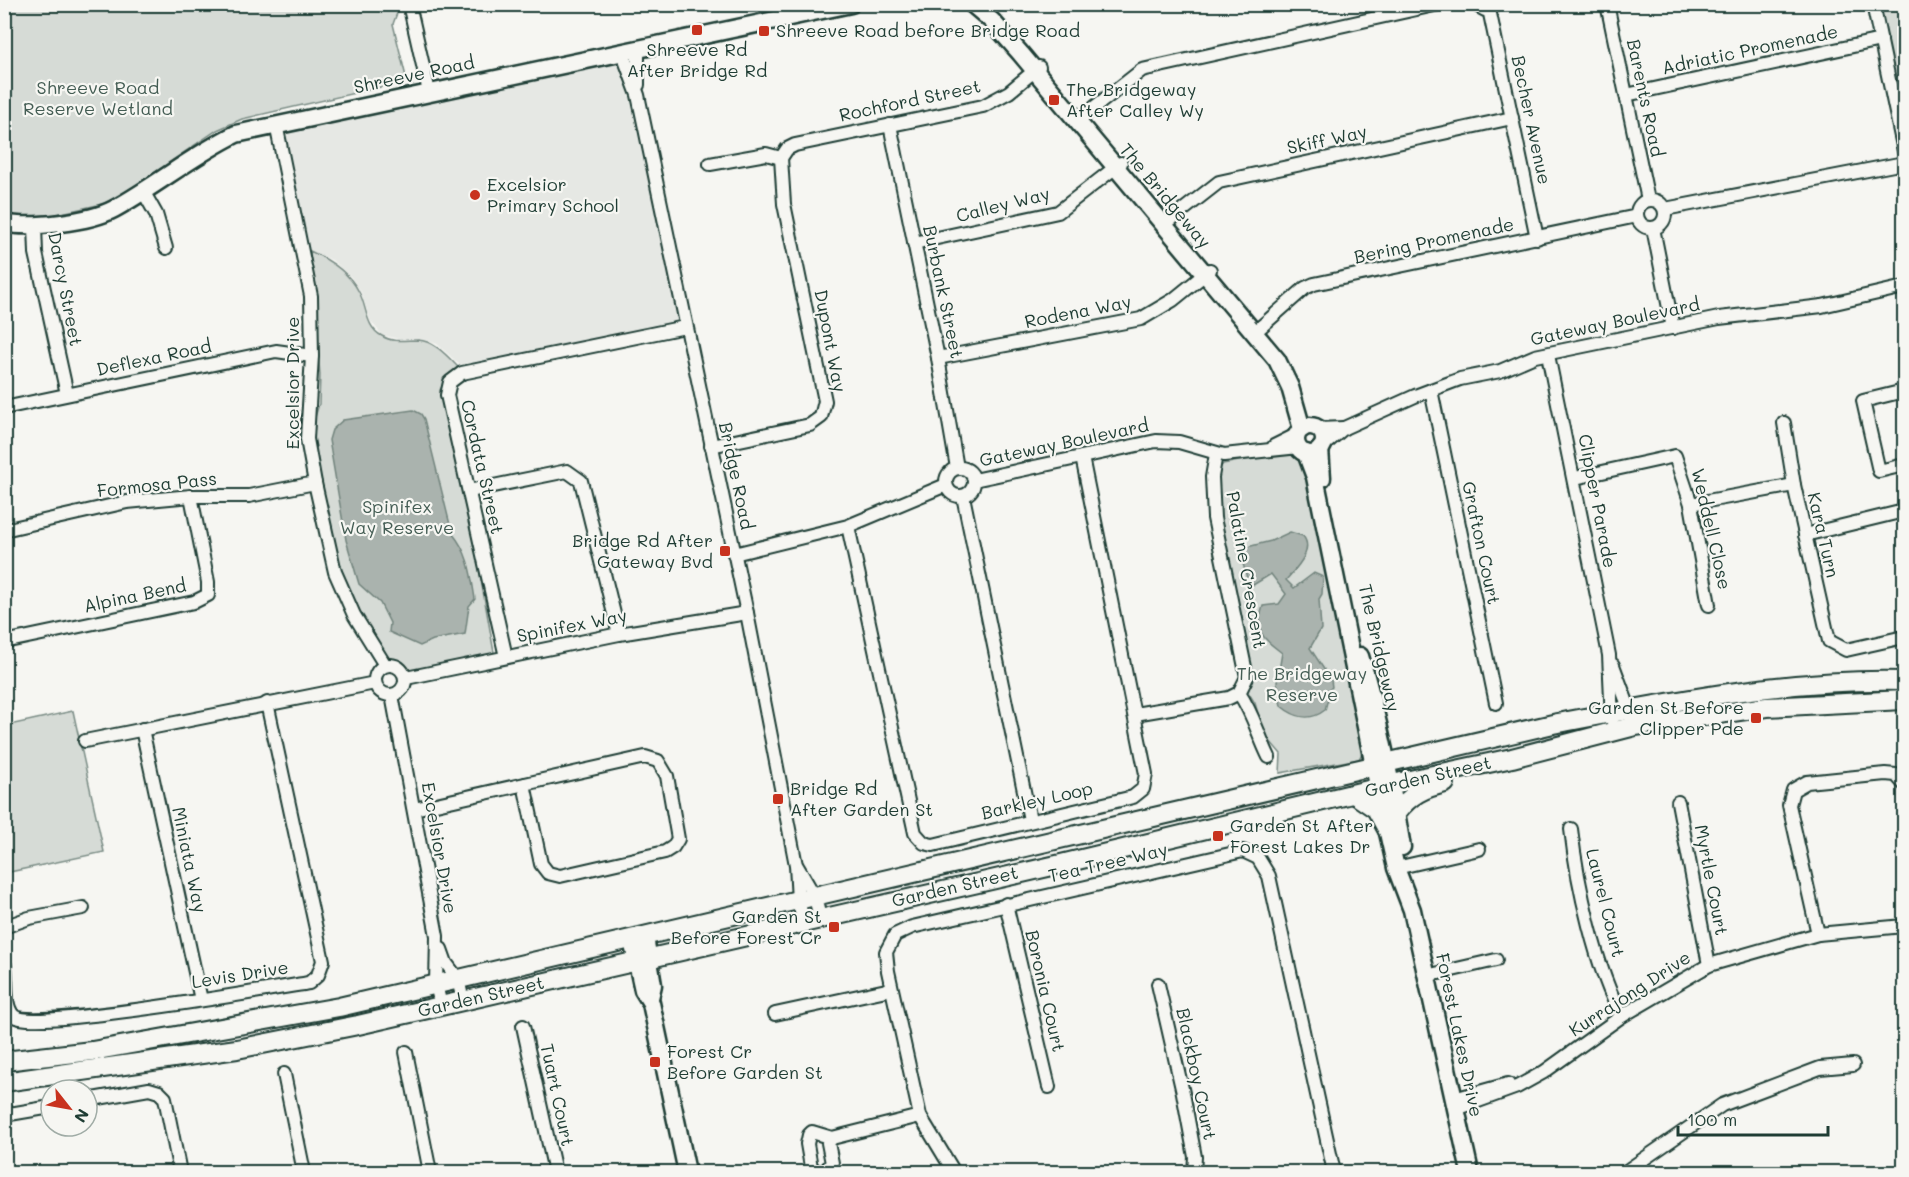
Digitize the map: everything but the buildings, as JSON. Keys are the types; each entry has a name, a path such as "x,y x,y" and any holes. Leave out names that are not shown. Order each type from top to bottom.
{"main road":[{"name":"Garden Street","path":"1633,718 1679,699 1814,683 1905,681"},
{"name":"Garden Street","path":"4,1061 92,1051 232,1028 638,939 1381,765 1633,718 1767,706 1905,700"},
{"name":"Garden Street","path":"4,1082 237,1050 441,1006 1512,758 1612,722"},
{"path":"1396,812 1410,797 1425,788 1496,771 1512,758"},
{"path":"1354,794 1376,809 1388,831"}],"street":[{"path":"409,4 429,92"},
{"name":"Shreeve Road","path":"4,223 35,226 111,211 227,138 276,124 851,4"},
{"name":"The Bridgeway","path":"972,4 1038,68"},
{"name":"The Bridgeway","path":"992,4 1038,68 1256,331 1282,369 1310,439 1323,483 1354,636 1369,679 1386,786"},
{"path":"1080,119 1142,70 1439,4"},
{"path":"1474,4 1479,8 1493,7"},
{"name":"Barents Road","path":"1607,4 1648,200"},
{"path":"1873,4 1905,151"},
{"name":"Becher Avenue","path":"1493,7 1512,118 1537,237"},
{"name":"Adriatic Promenade","path":"1626,95 1881,40"},
{"name":"Bridge Road","path":"630,50 685,327 747,613 796,865 812,920"},
{"name":"Rochford Street","path":"781,158 787,149 795,145 983,105 1010,92 1038,68"},
{"name":"Skiff Way","path":"1167,223 1220,182 1512,118"},
{"name":"Excelsior Drive","path":"276,124 311,296 312,356 307,439 315,483 335,572 354,615 385,665"},
{"name":"Burbank Street","path":"890,124 938,358 957,468"},
{"path":"710,164 766,154 781,158"},
{"name":"Dupont Way","path":"711,446 810,425 821,417 825,401 784,204 781,158"},
{"path":"1665,209 1905,163"},
{"name":"Calley Way","path":"914,243 1058,212 1118,165"},
{"path":"143,191 156,214 166,248"},
{"path":"1653,228 1643,225 1637,216 1641,204 1648,200 1658,201 1665,209"},
{"path":"1653,228 1663,221 1665,209"},
{"name":"Bering Promenade","path":"1256,331 1305,288 1314,284 1637,216"},
{"name":"Darcy Street","path":"35,226 36,254 67,394"},
{"path":"1653,228 1673,328"},
{"name":"Rodena Way","path":"938,358 1141,319 1173,300 1207,272"},
{"name":"Gateway Boulevard","path":"974,480 1156,441 1179,442 1216,453 1239,455 1268,450 1344,428 1460,379 1500,371 1535,356 1719,318 1822,306 1905,287"},
{"name":"Cordata Street","path":"506,657 447,395 450,382 462,373 685,327"},
{"name":"Deflexa Road","path":"4,408 276,351 312,356"},
{"name":"Clipper Parade","path":"1548,355 1575,478 1609,655 1612,722"},
{"name":"Grafton Court","path":"1431,390 1496,703"},
{"path":"1905,391 1863,401 1879,471 1905,465"},
{"path":"1784,423 1794,485"},
{"name":"Palatine Crescent","path":"1216,453 1212,477 1214,518 1247,677 1239,693"},
{"name":"Weddell Close","path":"1575,478 1675,456 1690,504 1709,604"},
{"name":"Barkley Loop","path":"848,526 915,833 924,843 933,844 1133,797 1143,789 1146,774 1082,457"},
{"path":"957,468 967,470 974,480 971,490 963,495 953,494 946,485 947,476 957,468"},
{"path":"469,491 567,471 577,476 581,481 619,634"},
{"name":"Formosa Pass","path":"4,530 127,502 191,496 249,496 315,483"},
{"path":"734,554 848,526 946,485"},
{"name":"Kara Turn","path":"1690,504 1794,485 1829,641 1846,650 1905,637"},
{"path":"963,495 1030,820"},
{"name":"Alpina Bend","path":"4,642 195,602 208,595 208,582 191,496"},
{"path":"1805,535 1905,511"},
{"name":"Spinifex Way","path":"406,678 619,634 747,613"},
{"name":"Clipper Parade","path":"1609,655 1633,718"},
{"path":"385,665 400,668 406,678 403,688 392,695 382,693 375,683 376,673 385,665"},
{"path":"85,741 375,683"},
{"path":"1135,714 1229,698 1239,693 1252,712 1258,735 1269,757"},
{"name":"Excelsior Drive","path":"392,695 437,936 446,963 459,979 463,1001"},
{"name":"Levis Drive","path":"4,963 8,1006 14,1016 23,1020 80,1017 201,1000 309,983 318,975 323,961 267,703"},
{"name":"Miniata Way","path":"142,729 201,1000"},
{"path":"414,809 524,784 645,757 658,761 667,776 678,839 673,847 665,852 561,876 548,873 541,864 524,784"},
{"path":"1818,934 1789,805 1793,790 1807,782 1885,774 1896,775 1905,784"},
{"name":"Forest Lakes Drive","path":"1386,786 1396,812 1401,867"},
{"name":"Forest Lakes Drive","path":"1386,786 1388,831 1401,867 1470,1173"},
{"name":"Myrtle Court","path":"1678,802 1709,965"},
{"name":"Laurel Court","path":"1571,829 1574,859 1608,991 1622,1016"},
{"path":"1401,867 1479,849"},
{"name":"Tea Tree Way","path":"954,1173 920,1116 891,989 886,952 895,935 912,927 1006,904 1243,851 1258,858 1269,876 1290,963 1334,1173"},
{"name":"Boronia Court","path":"1006,904 1049,1087"},
{"path":"4,927 18,921 83,908"},
{"name":"Kurrajong Drive","path":"1455,1104 1508,1090 1554,1065 1622,1016 1709,965 1818,934 1905,926"},
{"name":"Excelsior Drive","path":"437,936 436,984 441,1006"},
{"path":"638,939 653,985 650,998 687,1173"},
{"path":"1426,976 1496,960"},
{"name":"Blackboy Court","path":"1158,984 1187,1114 1195,1157 1194,1173"},
{"path":"775,1014 891,989"},
{"name":"Tuart Court","path":"524,1026 555,1173"},
{"path":"406,1052 430,1173"},
{"path":"1625,1173 1722,1105 1820,1068 1853,1065"},
{"path":"285,1074 304,1173"},
{"path":"99,1098 148,1089 159,1092 165,1098 180,1173"},
{"path":"4,1115 39,1109"},
{"path":"818,1173 811,1167 807,1144 812,1132 832,1138 920,1116"},
{"path":"824,1173 832,1163 828,1143 832,1138"}],"shaded area":[{"name":"Excelsior Primary School","path":"622,61 679,321 460,365 437,344 382,335 370,320 361,292 351,277 332,260 310,251 286,138 290,130"},
{"path":"413,410 421,414 424,419 452,533 466,556 475,599 469,606 465,634 433,640 420,646 389,632 390,623 380,603 359,584 346,540 329,440 332,430 343,420"},
{"path":"1290,532 1303,536 1307,548 1302,559 1286,580 1294,588 1314,573 1323,577 1322,594 1319,599 1321,629 1310,648 1331,680 1332,687 1329,690 1332,699 1327,702 1325,710 1308,717 1291,713 1281,706 1277,682 1282,653 1269,643 1260,628 1263,606 1279,604 1286,594 1271,574 1253,585 1248,582 1239,549 1271,541"}],"green space":[{"name":"Shreeve Road Reserve Wetland","path":"4,5 400,5 393,24 407,81 242,119 217,130 111,202 39,218 9,215 4,214"},
{"path":"1880,5 1904,5 1904,125"},
{"name":"Spinifex Way Reserve","path":"310,251 325,258 350,278 362,298 369,322 376,332 390,340 418,340 430,343 441,350 459,368 445,381 440,390 471,524 495,658 416,673 380,653 338,572 310,434 319,404 320,375"},
{"name":"The Bridgeway Reserve","path":"1276,454 1293,455 1306,463 1365,747 1359,759 1280,773 1281,754 1264,734 1255,703 1248,692 1252,677 1216,499 1218,470 1223,464"},
{"path":"73,711 104,852 5,873 5,726"}],"place":[{"name":"Shreeve Rd After Bridge Rd","path":"697,30"},
{"name":"Shreeve Road before Bridge Road","path":"764,31"},
{"name":"The Bridgeway After Calley Wy","path":"1054,100"},
{"name":"Excelsior Primary School","path":"475,195"},
{"name":"Bridge Rd After Gateway Bvd","path":"725,551"},
{"name":"Garden St Before Clipper Pde","path":"1756,718"},
{"name":"Bridge Rd After Garden St","path":"778,799"},
{"name":"Garden St After Forest Lakes Dr","path":"1218,836"},
{"name":"Garden St Before Forest Cr","path":"834,927"},
{"name":"Forest Cr Before Garden St","path":"655,1062"}]}
